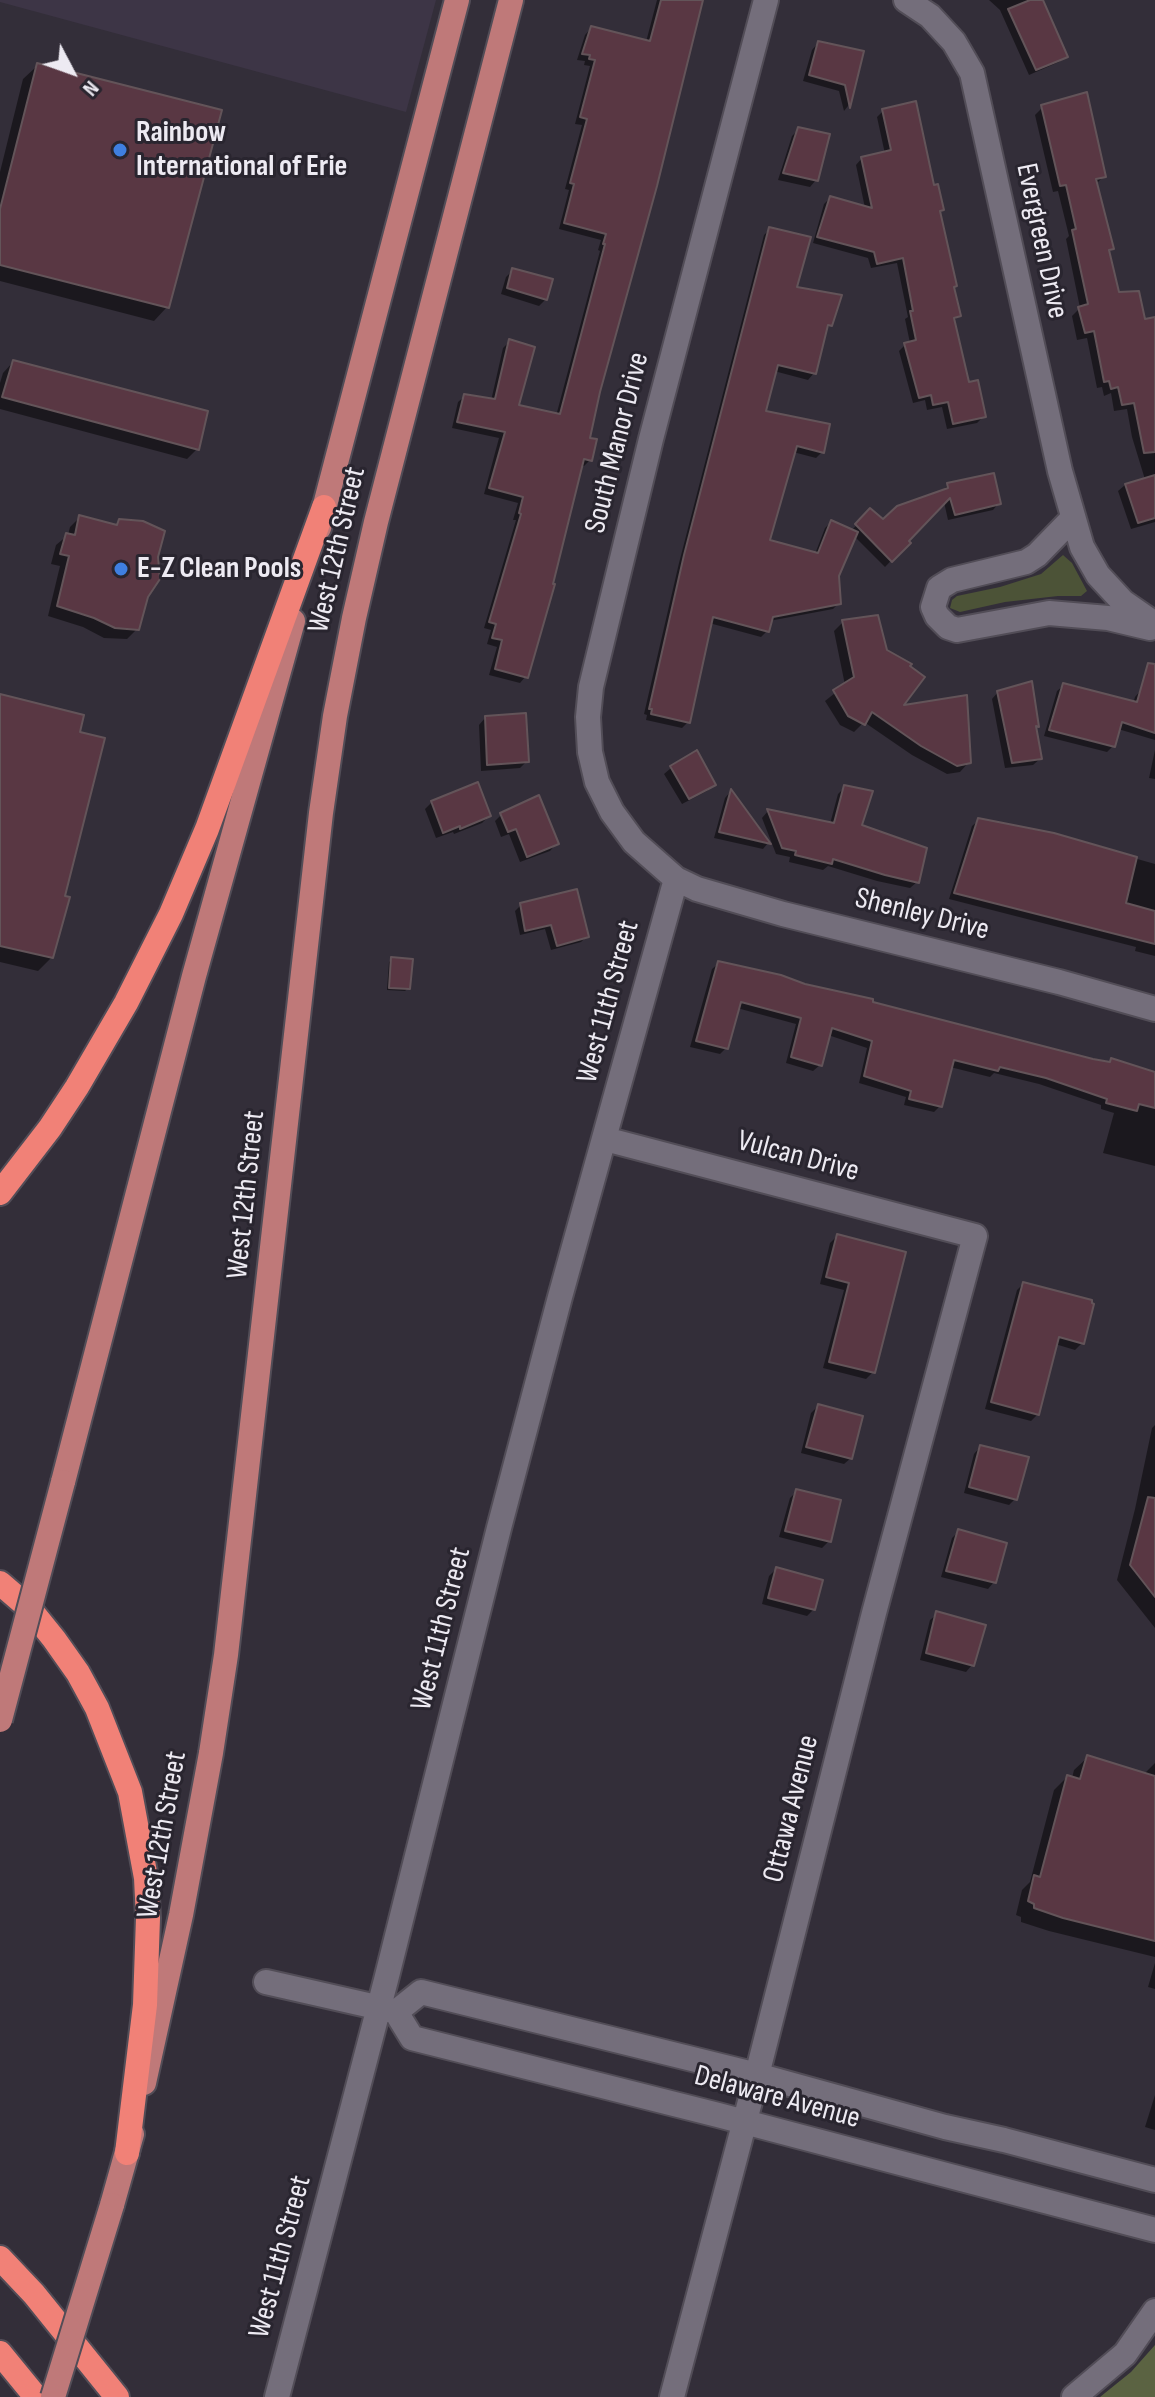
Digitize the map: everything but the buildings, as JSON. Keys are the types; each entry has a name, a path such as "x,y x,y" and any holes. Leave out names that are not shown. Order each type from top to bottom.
{"highway":[{"path":"0,1193 50,1128 90,1066 171,914 207,829 324,507"},
{"path":"0,1583 29,1608 78,1673 97,1708 130,1792 146,1878 148,1960 127,2153"},
{"path":"0,2258 34,2294 117,2397"},
{"path":"0,2353 36,2397"}],"main road":[{"name":"West 12th Street","path":"0,1720 194,976 324,507 457,0"},
{"name":"West 12th Street","path":"53,2397 127,2153 176,1942 211,1753 239,1555 321,813 335,716 376,522 511,0"}],"street":[{"name":"South Manor Drive","path":"676,879 651,860 623,828 597,782 590,752 588,717 591,687 651,439 766,0"},
{"name":"Evergreen Drive","path":"906,0 930,16 954,42 972,73 1015,275 1072,519 1082,547 1108,586 1123,602 1155,626"},
{"name":"Evergreen Drive","path":"1072,519 1026,562 952,580 939,588 933,607 937,616 948,627 957,630 1036,615 1070,613 1155,626"},
{"name":"Shenley Drive","path":"676,879 697,889 783,914 1059,982 1155,1009"},
{"name":"West 11th Street","path":"277,2397 387,2010 499,1528 676,879"},
{"name":"Vulcan Drive","path":"605,1139 975,1236"},
{"name":"Ottawa Avenue","path":"672,2397 874,1613 975,1236"},
{"path":"266,1982 387,2010"},
{"name":"Delaware Avenue","path":"1155,2180 757,2075 421,1992 387,2010 412,2038 1155,2230"},
{"path":"1074,2397 1125,2354 1155,2311"}],"shaded area":[{"path":"0,0 436,0 406,112"}],"green space":[{"path":"1063,555 1072,563 1087,591 1081,596 1005,602 960,612 950,608 957,596 1041,574"},
{"path":"1155,2345 1155,2397 1100,2397 1131,2372"}],"place":[{"name":"Rainbow International of Erie","path":"120,150"},
{"name":"E-Z Clean Pools","path":"121,569"}]}
